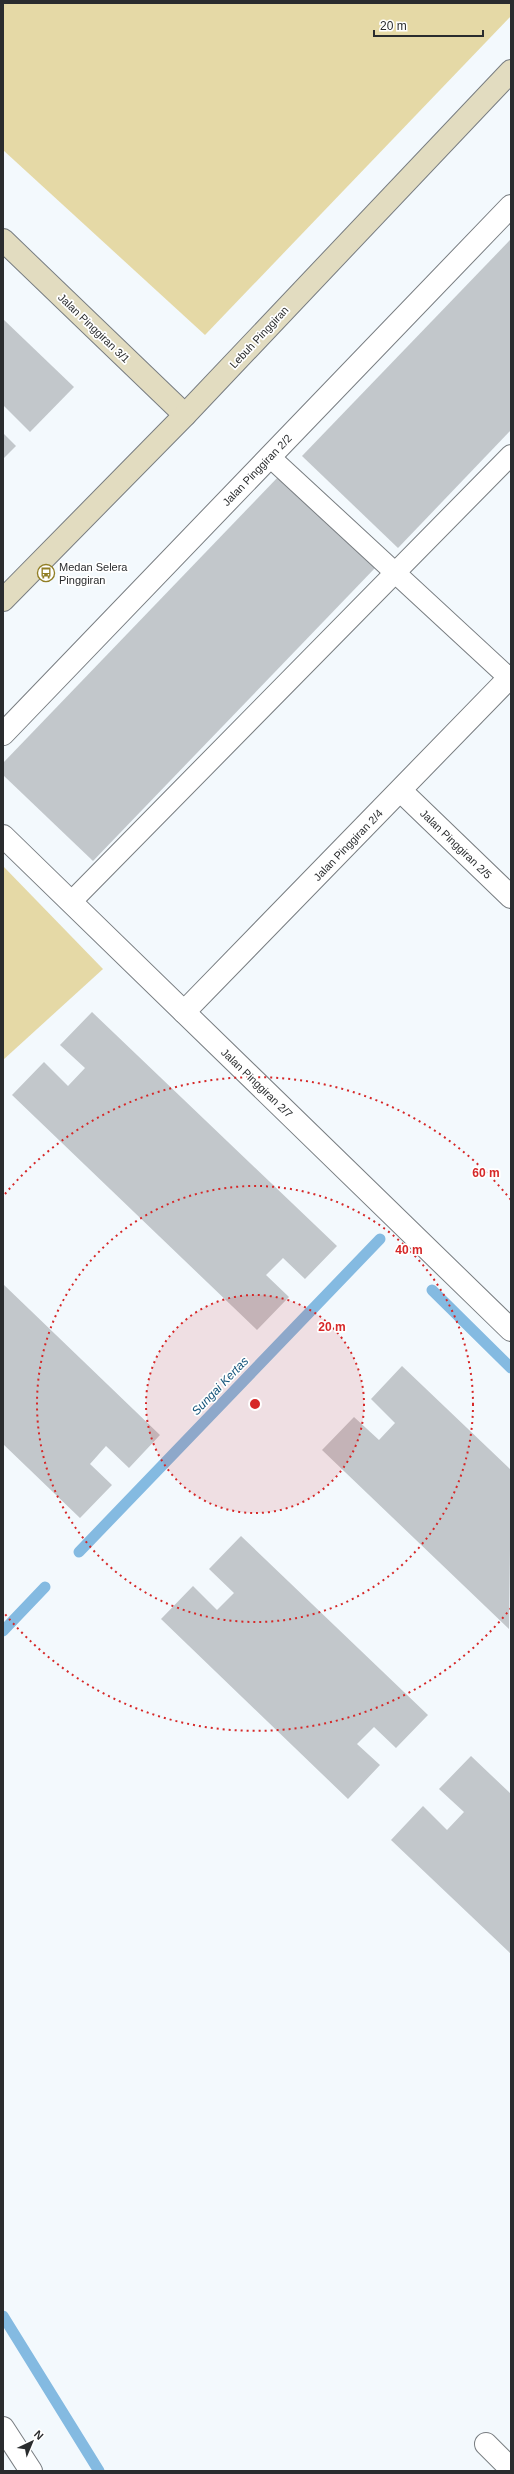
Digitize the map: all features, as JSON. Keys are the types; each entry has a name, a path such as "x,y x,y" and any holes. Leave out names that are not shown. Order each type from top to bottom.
{"street":[{"name":"Lebuh Pinggiran","path":"3,600 185,415 511,71"},
{"name":"Jalan Pinggiran 2/2","path":"3,734 511,206"},
{"name":"Jalan Pinggiran 3/1","path":"3,240 185,415"},
{"name":"Jalan Pinggiran 2/4","path":"184,1012 510,677"},
{"name":"Jalan Pinggiran 2/5","path":"401,790 511,897"},
{"name":"Jalan Pinggiran 2/7","path":"3,836 511,1330"},
{"path":"3,2428 31,2471"},
{"path":"486,2444 511,2469"}],"lane":[{"path":"71,902 394,572 511,455"},
{"path":"270,457 510,677"}],"shaded area":[{"path":"3,3 511,3 511,16 205,335 3,150"},
{"path":"3,866 103,969 3,1060"}],"building":[{"path":"511,239 511,430 398,548 302,456"},
{"path":"3,319 74,387 30,432 3,405"},
{"path":"3,433 16,446 3,459"},
{"path":"279,476 375,568 93,861 3,775 3,763"},
{"path":"92,1012 337,1246 305,1279 283,1258 266,1275 289,1297 257,1330 12,1095 44,1062 68,1086 85,1068 60,1045"},
{"path":"3,1284 160,1435 129,1468 106,1446 90,1464 112,1485 80,1518 3,1444"},
{"path":"402,1366 511,1470 509,1629 322,1450 354,1417 379,1440 395,1423 371,1399"},
{"path":"241,1536 428,1715 396,1748 374,1727 357,1744 380,1765 348,1799 161,1619 193,1586 217,1610 234,1593 209,1569"},
{"path":"471,1756 511,1794 511,1954 391,1840 423,1806 447,1830 464,1812 439,1789"}],"waterway":[{"name":"Sungai Kertas","path":"79,1552 380,1239"},
{"name":"Sungai Kertas","path":"432,1290 511,1368"},
{"name":"Sungai Kertas","path":"3,1631 45,1587"},
{"path":"3,2316 99,2471"}],"place":[{"name":"Medan Selera Pinggiran","path":"46,573"}]}
